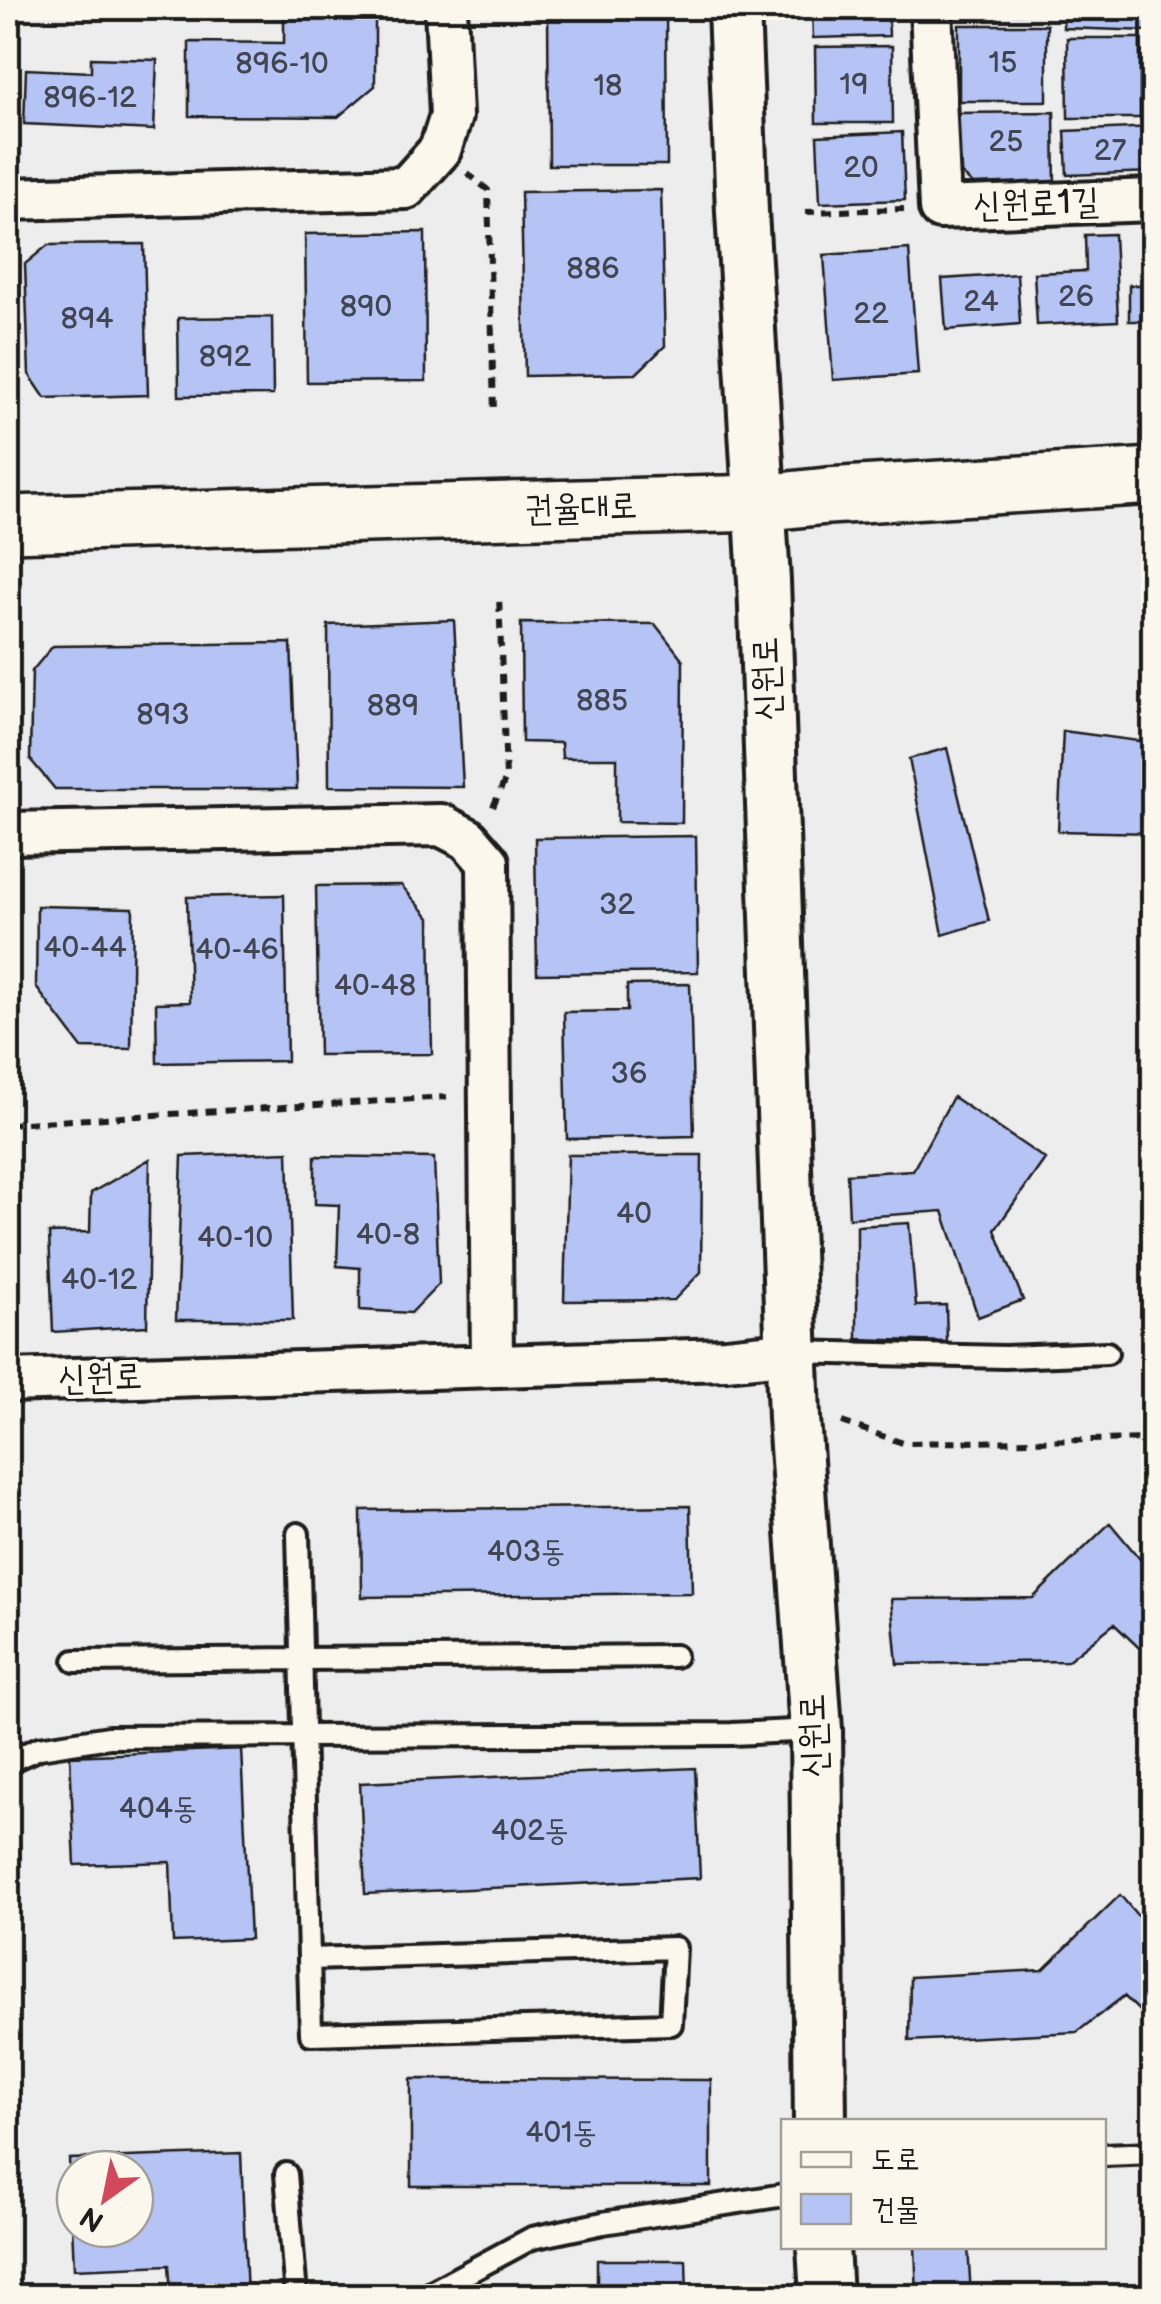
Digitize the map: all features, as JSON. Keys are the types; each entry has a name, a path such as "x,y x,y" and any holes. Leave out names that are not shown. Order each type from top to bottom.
{"main road":[{"name":"권율대로","path":"8,524 760,503 1154,476"}],"street":[{"path":"8,199 406,188 440,150 451,116 446,8"},
{"name":"신원로","path":"734,8 760,503 795,1434 816,1730 820,2119"},
{"name":"신원로1길","path":"931,8 940,208 1154,200"},
{"path":"8,833 442,825 468,839 488,862 492,1366"},
{"name":"신원로","path":"8,1381 726,1359 793,1352"},
{"path":"823,2249 826,2296"}],"lane":[{"path":"793,1352 1005,1357 1107,1354"},
{"path":"298,1534 310,2034 672,2024 675,1948 309,1959"},
{"path":"76,1661 675,1656"},
{"path":"8,1762 39,1748 109,1736 732,1734 816,1730"},
{"path":"1106,2155 1154,2153"},
{"path":"286,2174 296,2296"},
{"path":"424,2296 532,2238 781,2195"}],"path":[{"path":"464,170 488,190 494,412"},
{"path":"805,212 940,208"},
{"path":"493,806 506,778 499,596"},
{"path":"8,1124 447,1097"},
{"path":"842,1422 903,1443 1154,1439"}],"building":[{"path":"284,8 375,8 375,86 338,117 189,116 189,42 284,43"},
{"path":"548,8 666,8 667,165 549,165"},
{"path":"812,8 888,8 889,36 813,38"},
{"path":"956,8 1047,8 1048,12 957,15"},
{"path":"1064,8 1152,8 1151,31 1063,28"},
{"path":"959,25 1047,25 1047,101 959,101"},
{"path":"1067,38 1140,38 1140,118 1068,118"},
{"path":"892,46 893,123 816,123 815,47"},
{"path":"91,58 157,60 154,130 24,124 26,69 91,72"},
{"path":"1054,112 1055,188 979,189 959,172 958,113"},
{"path":"1154,127 1154,172 1067,175 1065,131"},
{"path":"902,132 905,200 820,203 817,136"},
{"path":"661,190 665,346 636,374 525,376 521,192"},
{"path":"1153,226 1154,321 1129,321 1129,285 1153,285"},
{"path":"425,232 426,381 307,382 305,234"},
{"path":"1114,234 1118,321 1037,325 1034,273 1086,271 1085,235"},
{"path":"144,244 148,395 45,398 29,374 25,264 48,245"},
{"path":"909,249 918,374 833,380 824,255"},
{"path":"1017,274 1020,324 946,330 942,279"},
{"path":"272,317 273,395 179,396 178,318"},
{"path":"454,620 463,787 329,786 328,625"},
{"path":"521,623 655,624 683,660 682,823 617,822 617,758 562,758 561,743 522,742"},
{"path":"291,643 297,789 55,789 30,759 32,671 53,646"},
{"path":"1063,731 1154,743 1154,833 1058,831"},
{"path":"947,748 989,921 943,935 909,759"},
{"path":"696,836 698,972 537,974 535,838"},
{"path":"401,885 430,918 432,1054 319,1055 316,886"},
{"path":"284,895 287,1061 157,1063 156,1003 190,1002 187,897"},
{"path":"37,906 133,908 131,1049 82,1048 36,987"},
{"path":"690,984 694,1136 567,1139 564,1012 627,1011 627,985"},
{"path":"953,1097 1045,1159 995,1230 1023,1300 978,1317 943,1211 849,1218 847,1174 913,1170"},
{"path":"288,1152 293,1320 176,1320 182,1156"},
{"path":"568,1155 702,1155 701,1272 674,1300 564,1301"},
{"path":"315,1156 434,1158 439,1284 411,1313 360,1310 360,1268 337,1266 339,1205 315,1204"},
{"path":"150,1159 147,1326 53,1332 49,1233 90,1232 91,1193"},
{"path":"909,1223 916,1306 946,1305 947,1342 857,1339 857,1226"},
{"path":"690,1506 692,1593 362,1597 361,1510"},
{"path":"1110,1523 1154,1576 1154,1662 1114,1624 1067,1661 897,1664 891,1599 1033,1598"},
{"path":"241,1749 250,1939 173,1942 170,1862 75,1865 70,1756"},
{"path":"695,1768 700,1878 365,1894 360,1783"},
{"path":"1120,1895 1154,1935 1154,2025 1124,1996 1077,2032 909,2041 910,1977 1043,1970"},
{"path":"411,2079 711,2080 711,2186 411,2186"},
{"path":"241,2153 247,2296 171,2296 169,2265 74,2269 73,2249 155,2249 155,2156"},
{"path":"915,2249 968,2249 971,2296 917,2296"},
{"path":"597,2260 686,2260 687,2296 597,2296"}]}
